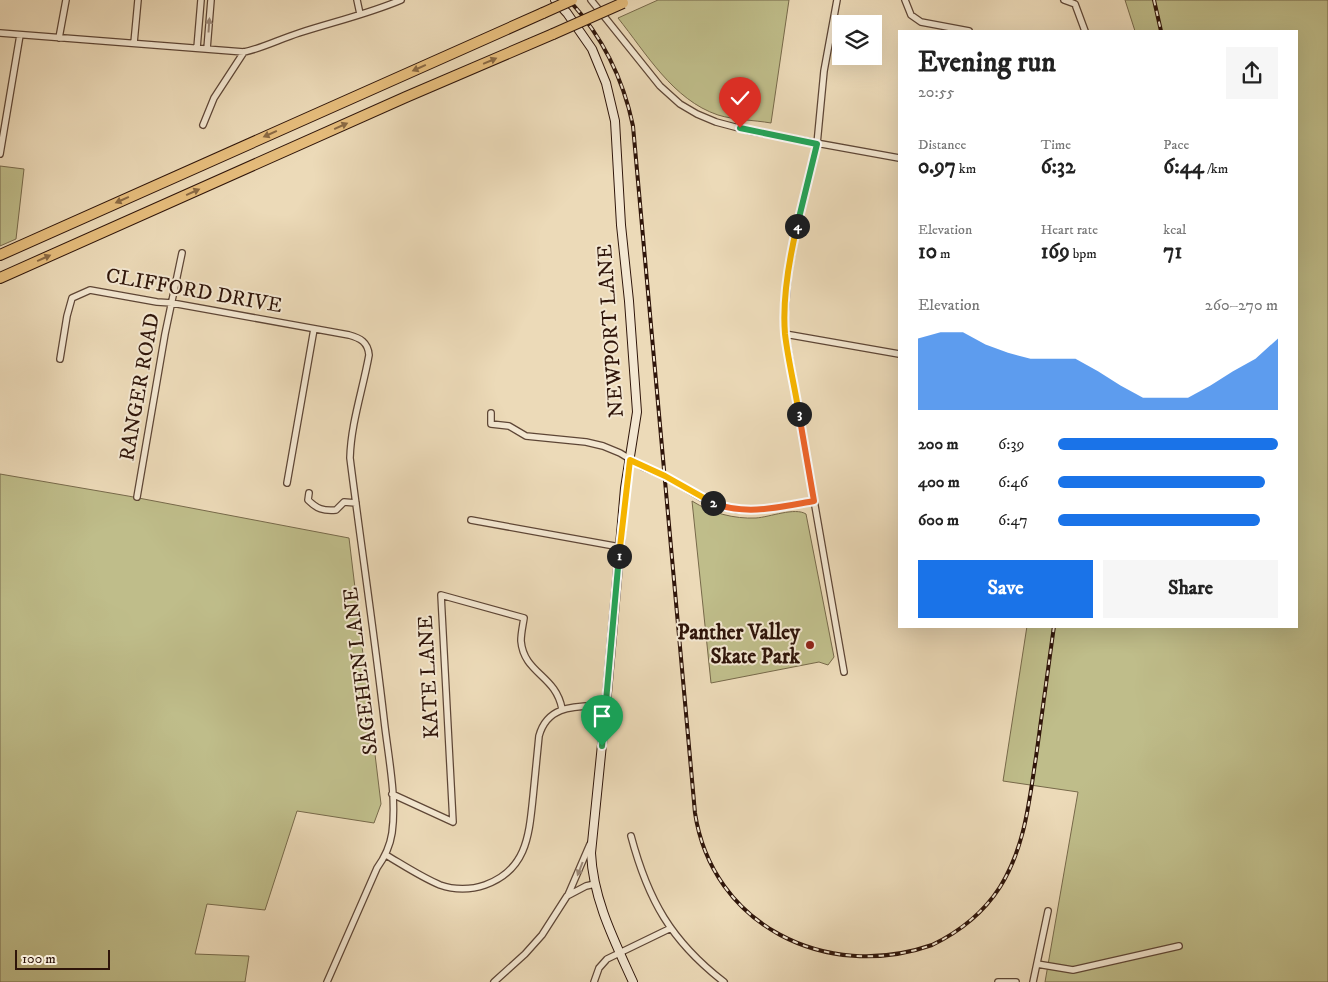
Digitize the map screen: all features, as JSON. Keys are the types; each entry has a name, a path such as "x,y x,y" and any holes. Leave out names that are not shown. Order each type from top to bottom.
{"highway":[{"path":"0,255 572,0"},
{"path":"0,278 626,1"}],"street":[{"path":"59,38 66,0"},
{"path":"134,43 138,0"},
{"path":"197,48 201,0"},
{"path":"207,49 211,0"},
{"path":"357,0 360,14"},
{"path":"0,33 244,52 257,50 296,34 401,0"},
{"name":"NEWPORT LANE","path":"555,0 592,49 606,83 615,121 621,226 630,310 637,412 620,547 606,705 591,842 594,884 602,910 634,982"},
{"path":"591,0 660,86 688,110 728,126 898,158"},
{"path":"837,0 824,71 817,144 796,232 788,274 785,312 786,334 844,672"},
{"path":"905,0 911,15 921,22 964,30"},
{"path":"1064,0 1075,4 1085,30"},
{"path":"0,154 20,35"},
{"path":"203,125 214,98 244,52"},
{"name":"RANGER ROAD","path":"137,497 182,253"},
{"name":"CLIFFORD DRIVE","path":"60,359 72,298 90,290 314,329 353,337 362,340 368,346"},
{"path":"287,483 314,329"},
{"path":"786,334 898,354"},
{"name":"SAGEHEN LANE","path":"327,982 377,868 386,856 392,834 392,794 350,458 355,415 370,355 368,346"},
{"path":"491,413 491,424 509,426 526,436 586,442 603,446 665,476 702,498 731,508 764,510 814,501"},
{"path":"309,493 308,500 315,507 324,511 336,510 344,502 356,503"},
{"path":"471,520 620,547"},
{"name":"KATE LANE","path":"392,794 453,822 441,595 524,618 521,641 526,659 536,672 553,686 561,701 562,709"},
{"path":"386,856 440,885 450,888 466,889 482,886 508,872 521,855 528,836 540,730 548,718 562,709 606,705"},
{"path":"632,836 644,879 656,904 671,928 695,957 724,982"},
{"path":"494,982 525,954 542,935 567,896 591,842"},
{"path":"567,896 594,884"},
{"path":"1033,982 1048,911"},
{"path":"594,982 603,963 671,928"},
{"path":"1037,964 1073,970 1179,946"},
{"path":"998,982 1016,982"}],"shaded area":[{"path":"658,0 789,0 771,123 724,117 702,108 674,87 662,74 618,18"},
{"path":"1125,0 1328,0 1328,982 1045,982 1078,792 1003,781 1027,628 1298,628 1298,30 1135,30"},
{"path":"0,166 24,169 16,239 0,246"},
{"path":"0,474 349,538 381,804 374,823 297,811 265,910 207,904 195,954 249,956 245,982 0,982"},
{"path":"692,501 715,512 739,517 756,518 796,512 806,514 834,657 828,665 819,662 711,683"}],"railway":[{"path":"569,0 592,28 610,59 629,108 633,126 695,813 706,852 724,886 750,914 780,935 815,949 853,956 892,955 932,945 970,921 1000,887 1021,840 1031,791 1054,628"},
{"path":"1154,0 1161,30"}],"place":[{"name":"Panther Valley Skate Park","path":"810,645"}],"route":[{"path":"602,746 625,488 630,460 665,476 702,498 731,508 764,510 814,501 789,354 785,312 788,274 795,235 817,144 740,128"}]}
